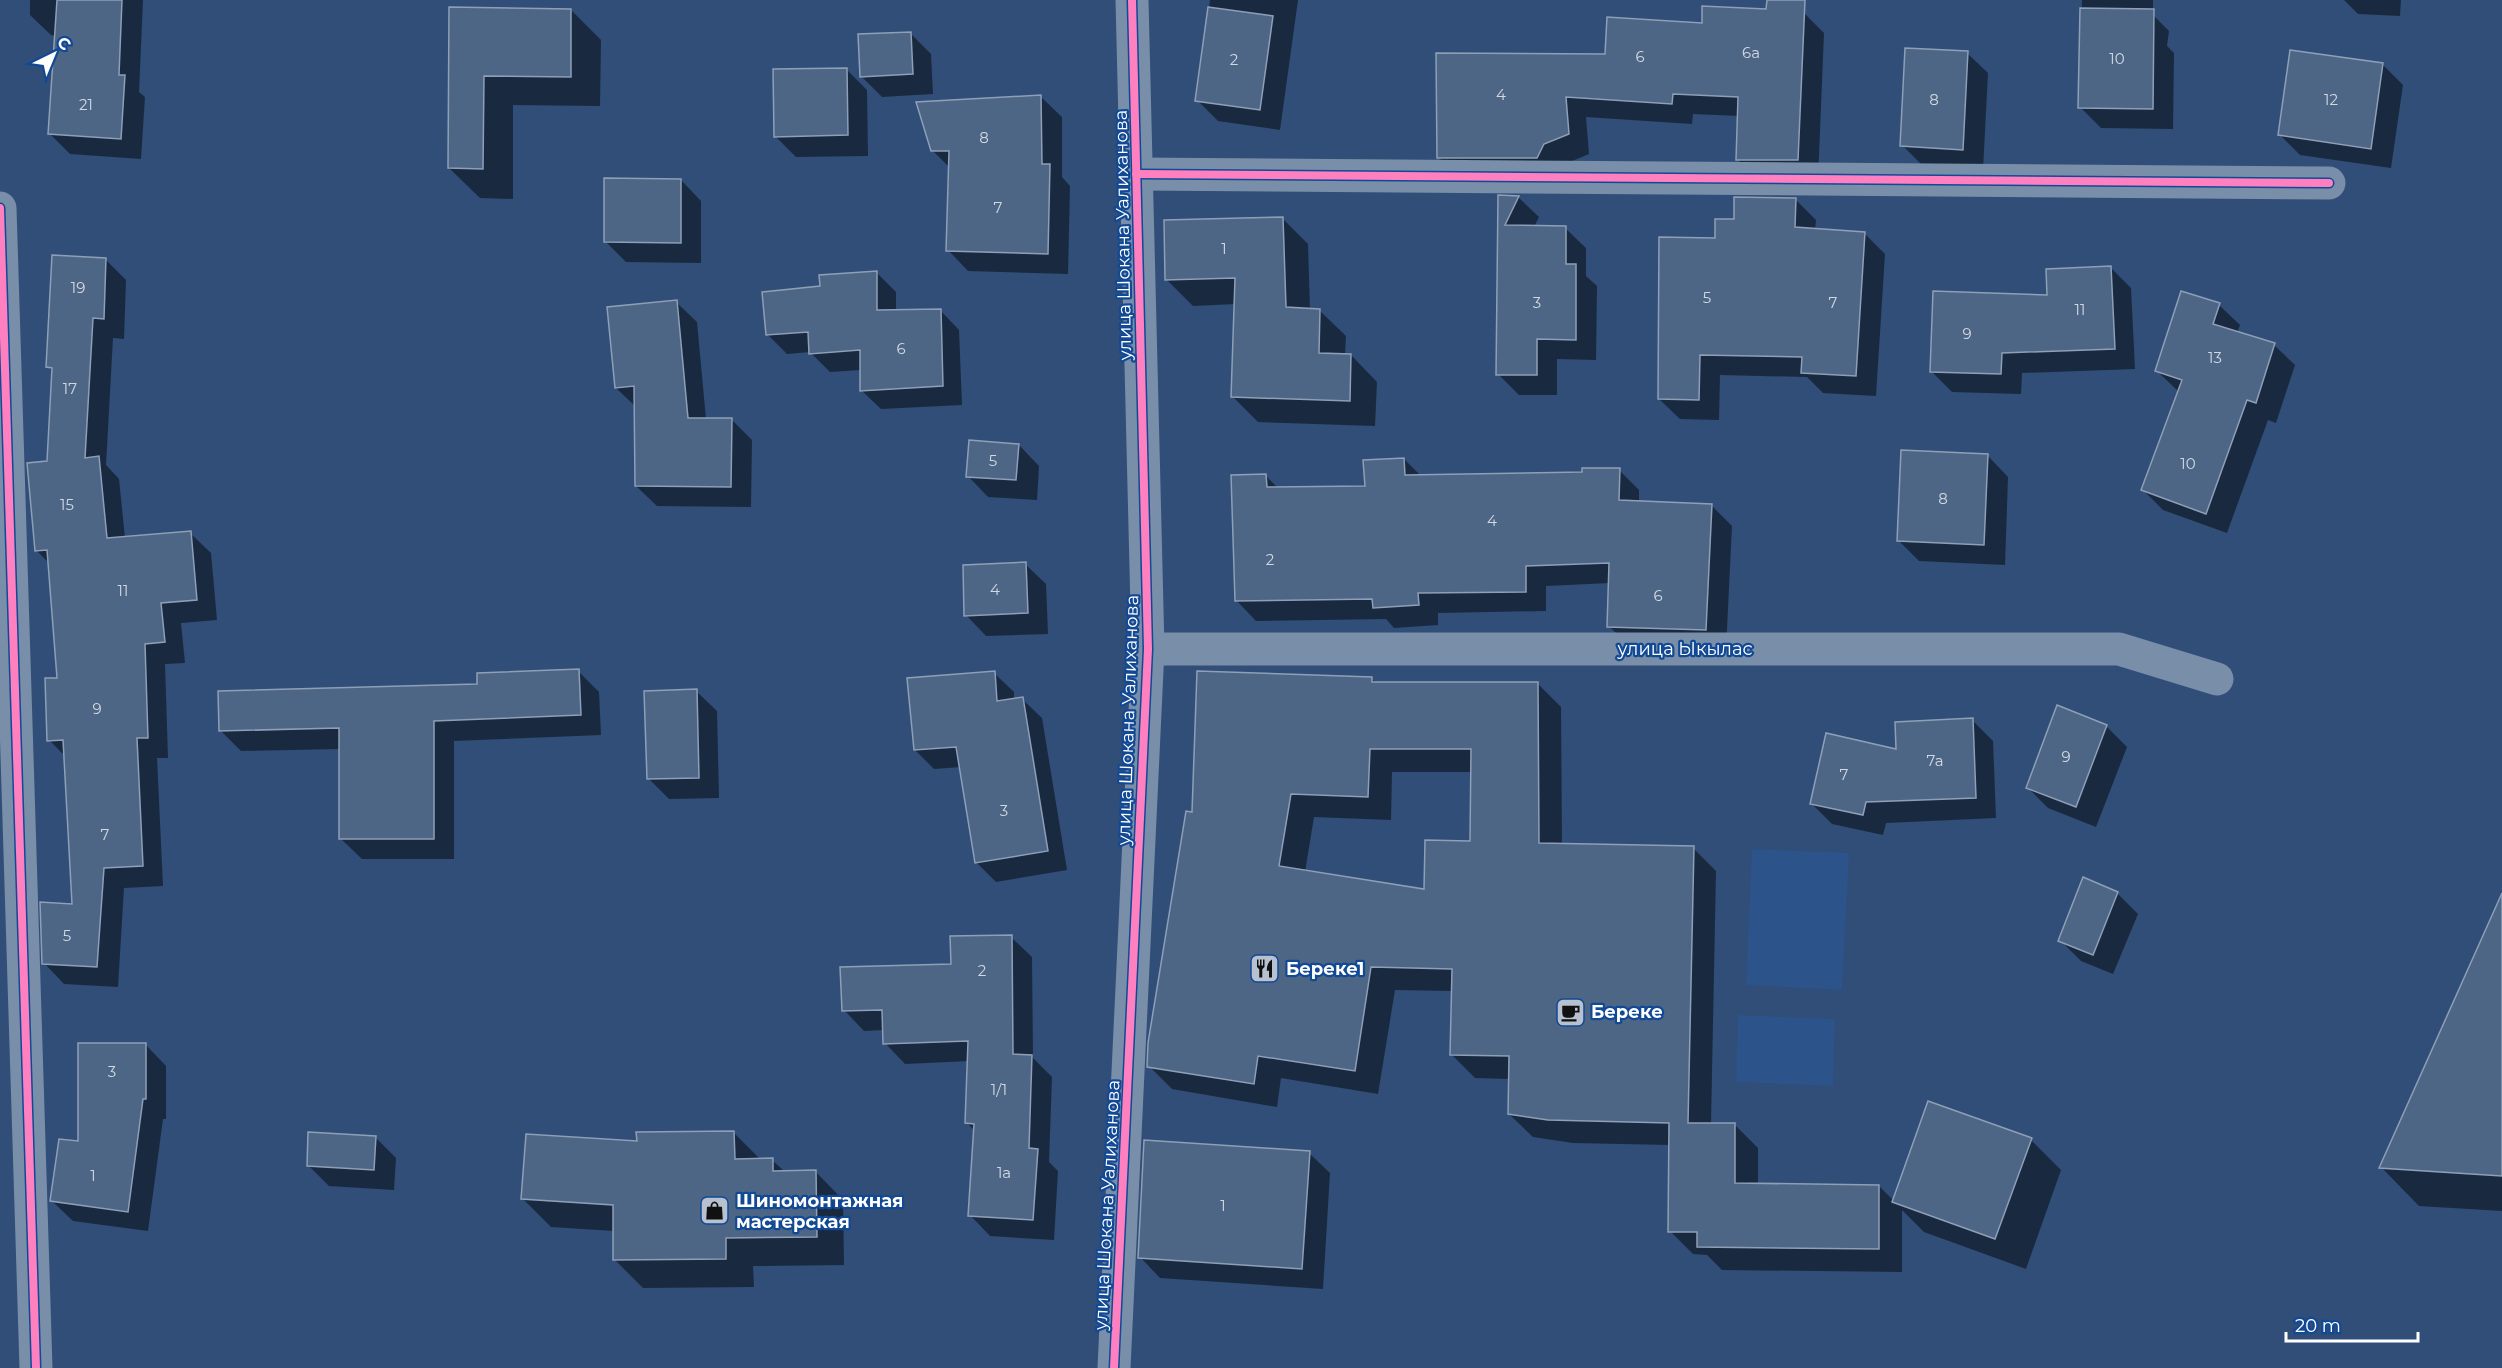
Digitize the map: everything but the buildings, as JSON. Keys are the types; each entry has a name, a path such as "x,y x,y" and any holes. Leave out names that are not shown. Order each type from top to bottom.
{"street":[{"name":"улица Шокана Уалиханова","path":"1114,1368 1148,650 1132,0"},
{"path":"1136,174 2329,183"},
{"path":"0,208 36,1368"},
{"name":"улица Ыкылас","path":"1148,650 2119,649 2217,679"}],"water":[{"path":"1752,849 1849,853 1842,990 1746,985"},
{"path":"1738,1015 1835,1019 1833,1086 1736,1082"}],"cycle path":[{"path":"1114,1368 1148,649 1132,0"},
{"path":"1136,174 2329,183"},
{"path":"0,208 36,1368"}],"place":[{"name":"Береке1","path":"1265,969"},
{"name":"Береке","path":"1570,1012"},
{"name":"Шиномонтажная мастерская","path":"715,1211"}]}
